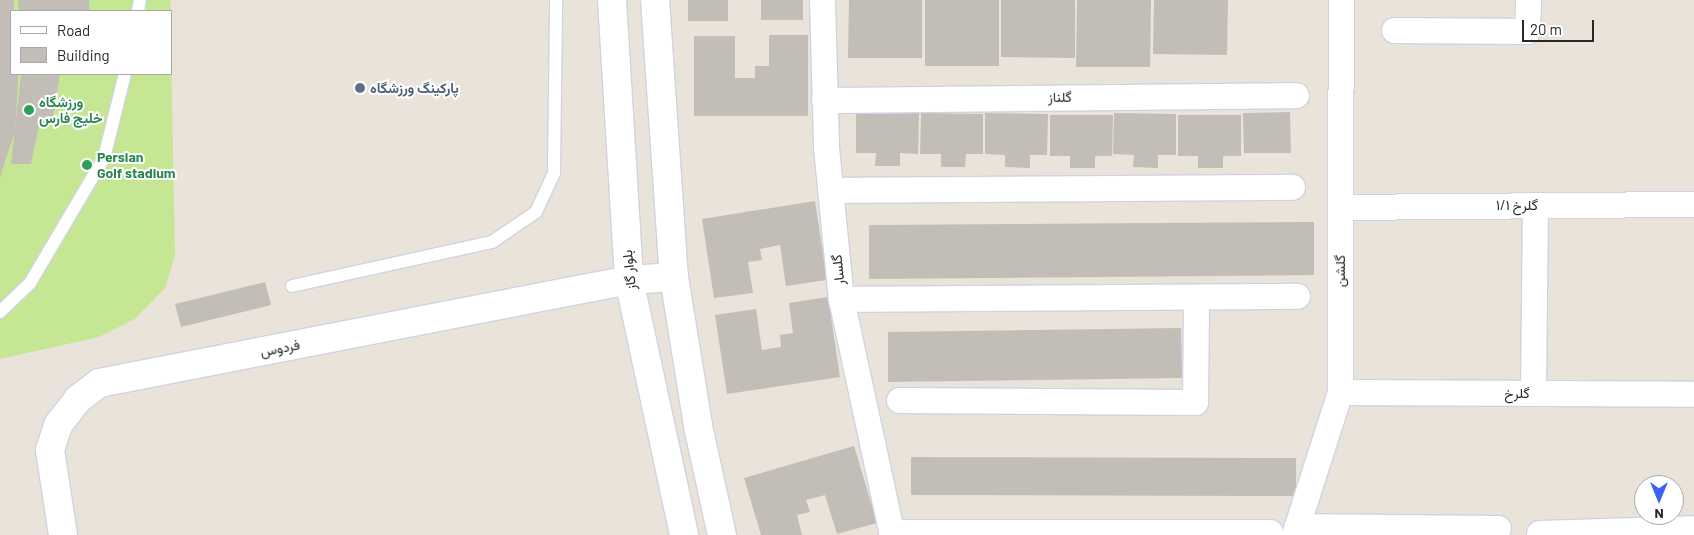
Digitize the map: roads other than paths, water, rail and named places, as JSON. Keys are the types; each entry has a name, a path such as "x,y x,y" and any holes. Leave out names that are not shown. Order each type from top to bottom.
{"main road":[{"name":"بلوار گاز","path":"612,0 629,280 684,535"},
{"path":"655,0 674,277 698,426 722,535"},
{"name":"فردوس","path":"63,535 50,450 58,425 78,399 99,384 629,280 674,277"}],"street":[{"name":"گلسار","path":"822,0 824,100 830,190 841,299 891,534"},
{"name":"گلشن","path":"1287,531 1340,392 1341,0"},
{"path":"1394,30 1527,31 1528,0"},
{"name":"گلناز","path":"824,100 1296,95"},
{"path":"830,190 1292,187"},
{"name":"گلرخ ۱/۱","path":"1340,207 1694,204"},
{"path":"1533,393 1535,205"},
{"path":"841,299 1297,296"},
{"path":"899,400 1195,402 1196,298"},
{"name":"گلرخ","path":"1340,392 1694,394"},
{"path":"891,534 1498,528"},
{"path":"1538,533 1694,528"}],"lane":[{"path":"292,286 492,242 536,212 554,173 556,0"},
{"path":"0,312 30,284 104,158 126,75"}],"place":[{"name":"پارکینگ ورزشگاه","path":"360,88"},
{"name":"ورزشگاه خلیج فارس","path":"29,110"},
{"name":"Persian Golf stadium","path":"87,165"}]}
